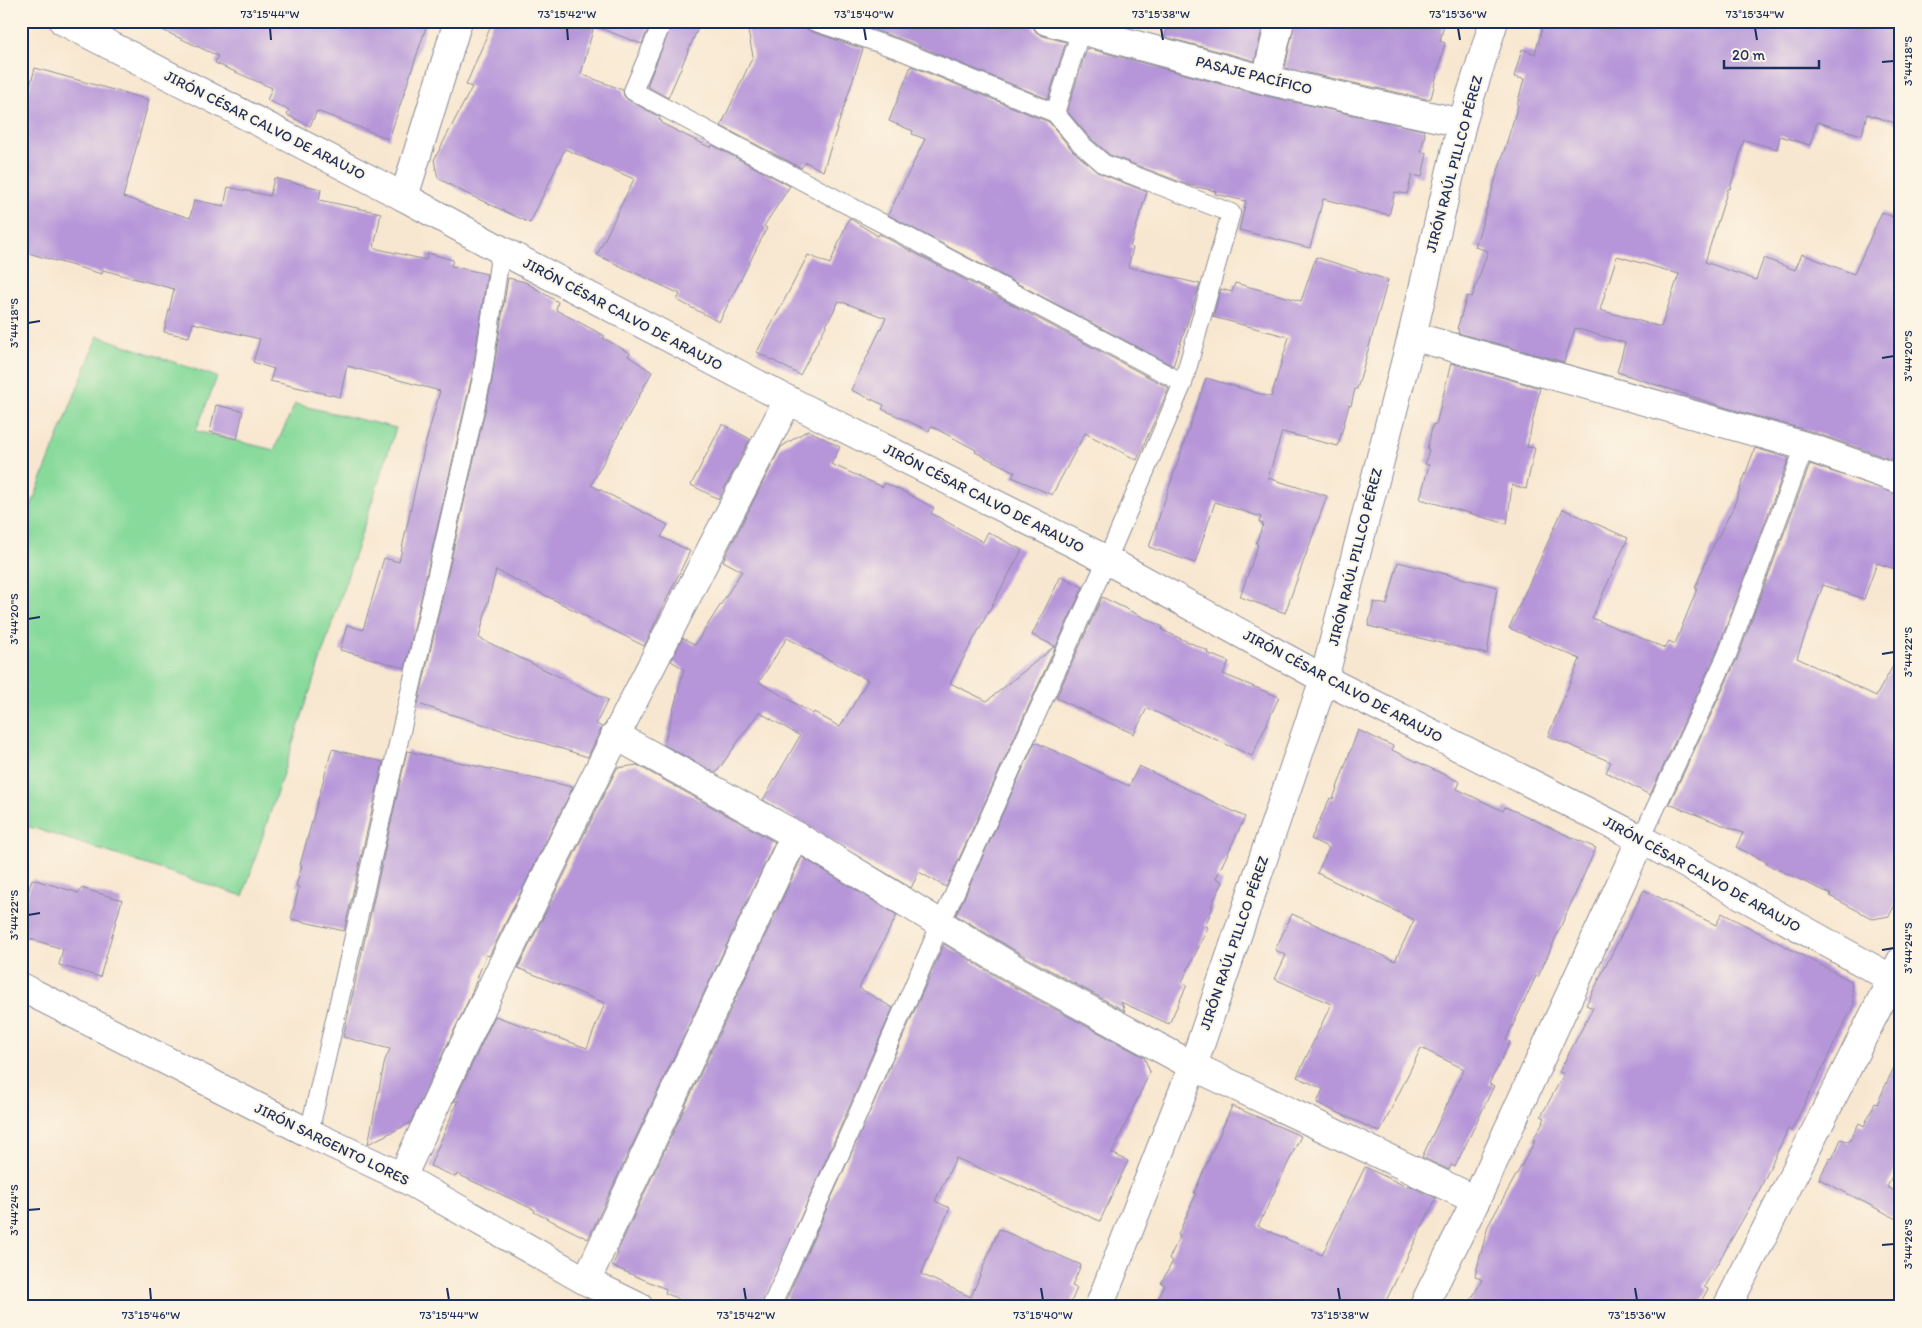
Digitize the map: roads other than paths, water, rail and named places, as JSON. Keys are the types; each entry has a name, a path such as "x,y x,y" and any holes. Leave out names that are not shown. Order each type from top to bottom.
{"street":[{"name":"JIRÓN CÉSAR CALVO DE ARAUJO","path":"63,21 404,197 501,250 788,400 1107,560 1324,679 1641,839 1897,975"},
{"path":"404,197 458,21"},
{"name":"PASAJE PACÍFICO","path":"1047,21 1266,80 1462,123"},
{"path":"1266,80 1280,21"},
{"name":"JIRÓN RAÚL PILLCO PÉREZ","path":"1099,1307 1193,1066 1324,679 1412,336 1462,123 1494,21"},
{"path":"1412,336 1805,446 1901,480"},
{"path":"402,1177 461,1049 615,735 788,400"},
{"path":"615,735 794,835 1018,971 1193,1066 1476,1200"},
{"path":"586,1282 794,835"},
{"path":"1424,1307 1476,1200 1641,839"},
{"path":"1727,1307 1897,975"},
{"name":"JIRÓN SARGENTO LORES","path":"21,987 309,1133 402,1177 586,1282 639,1307"}],"lane":[{"path":"663,21 633,91 1183,383"},
{"path":"771,1307 941,923 1107,560 1183,383 1231,213 1104,164 1081,144 1055,113 898,49 813,21"},
{"path":"1055,113 1082,30"},
{"path":"309,1133 482,378 501,250"},
{"path":"1641,839 1727,655 1805,446"}]}
